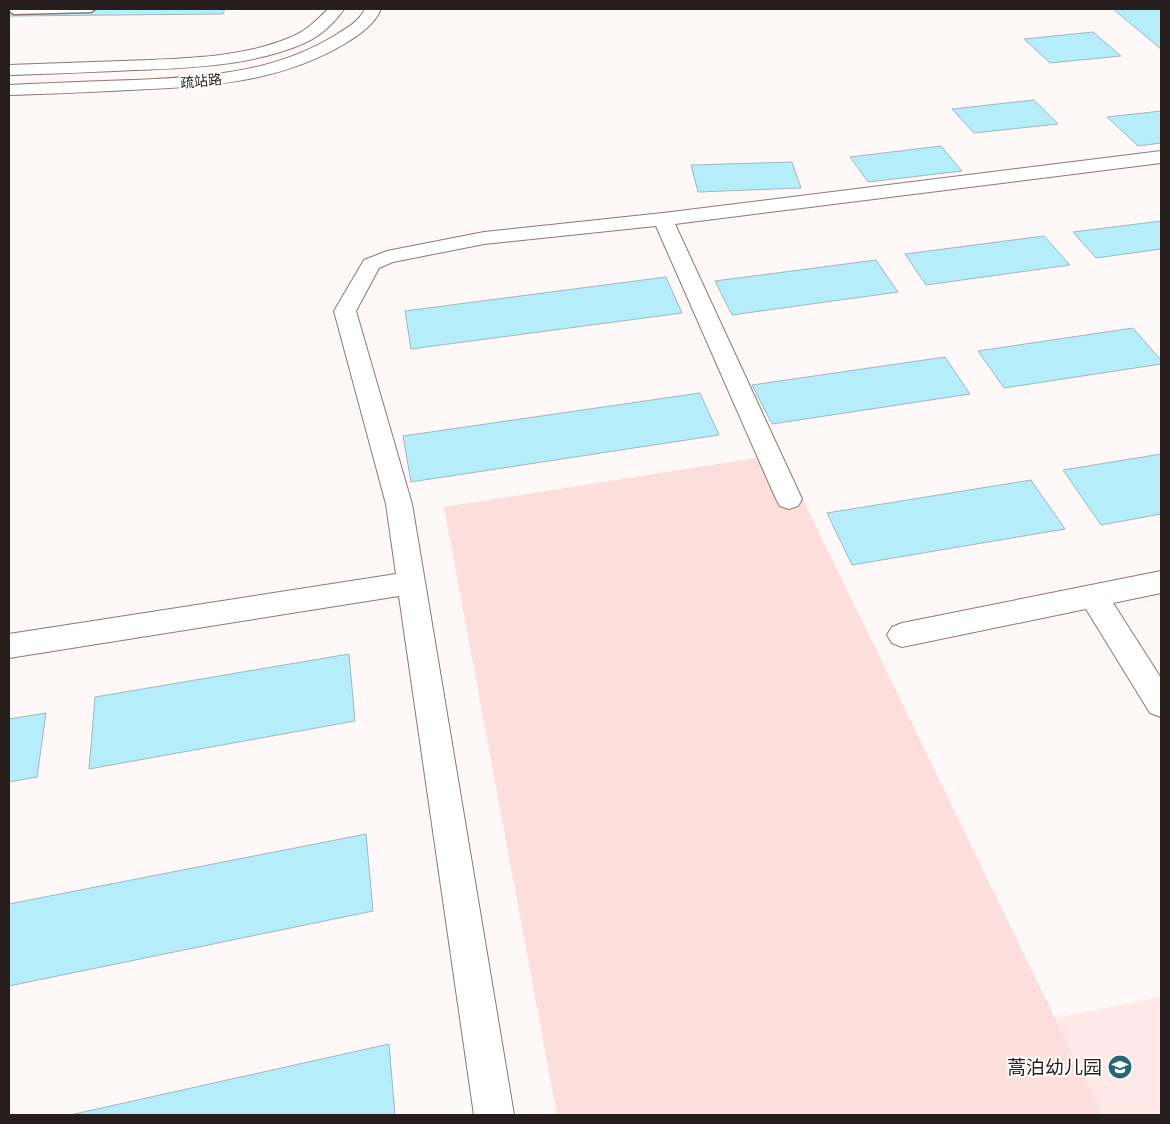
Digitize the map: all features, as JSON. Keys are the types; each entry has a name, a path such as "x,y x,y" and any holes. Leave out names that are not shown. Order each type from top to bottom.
{"street":[{"name":"疏站路","path":"9,70 194,63 234,58 292,43 314,31 336,9"},
{"name":"疏站路","path":"9,90 193,82 253,75 294,63 331,47 357,29 374,9"},
{"path":"494,1115 399,504 345,311 371,264 387,257 484,238 663,219 1161,156"},
{"path":"663,219 789,499"},
{"path":"902,635 1161,582"},
{"path":"9,646 411,583"},
{"path":"1093,596 1161,704"}],"lane":[{"path":"11,9 14,11 91,9"}],"shaded area":[{"path":"781,454 1102,1115 557,1115 444,507"},
{"name":"蒿泊幼儿园","path":"1161,997 1161,1115 1102,1115 1055,1018"}],"building":[{"path":"9,9 225,9 223,14 9,16"},
{"path":"1113,9 1161,9 1161,49"},
{"path":"1093,32 1121,56 1050,63 1024,39"},
{"path":"1034,100 1058,124 974,133 952,109"},
{"path":"1161,111 1161,143 1138,146 1107,117"},
{"path":"941,146 962,171 868,182 850,157"},
{"path":"792,162 801,188 698,192 691,165"},
{"path":"1161,221 1161,249 1096,258 1073,232"},
{"path":"1044,236 1070,265 926,285 905,254"},
{"path":"876,260 898,292 732,315 715,281"},
{"path":"666,277 682,313 411,349 405,311"},
{"path":"1133,328 1161,360 1161,364 1004,388 978,351"},
{"path":"945,357 970,394 772,424 752,385"},
{"path":"700,393 719,435 411,482 403,436"},
{"path":"1161,454 1161,514 1101,525 1063,470"},
{"path":"1031,480 1065,529 852,565 827,513"},
{"path":"349,654 355,721 89,769 95,697"},
{"path":"46,713 37,777 9,782 9,719"},
{"path":"366,834 373,911 9,986 9,904"},
{"path":"389,1044 395,1115 70,1115"}],"place":[{"name":"蒿泊幼儿园","path":"1120,1067"}]}
